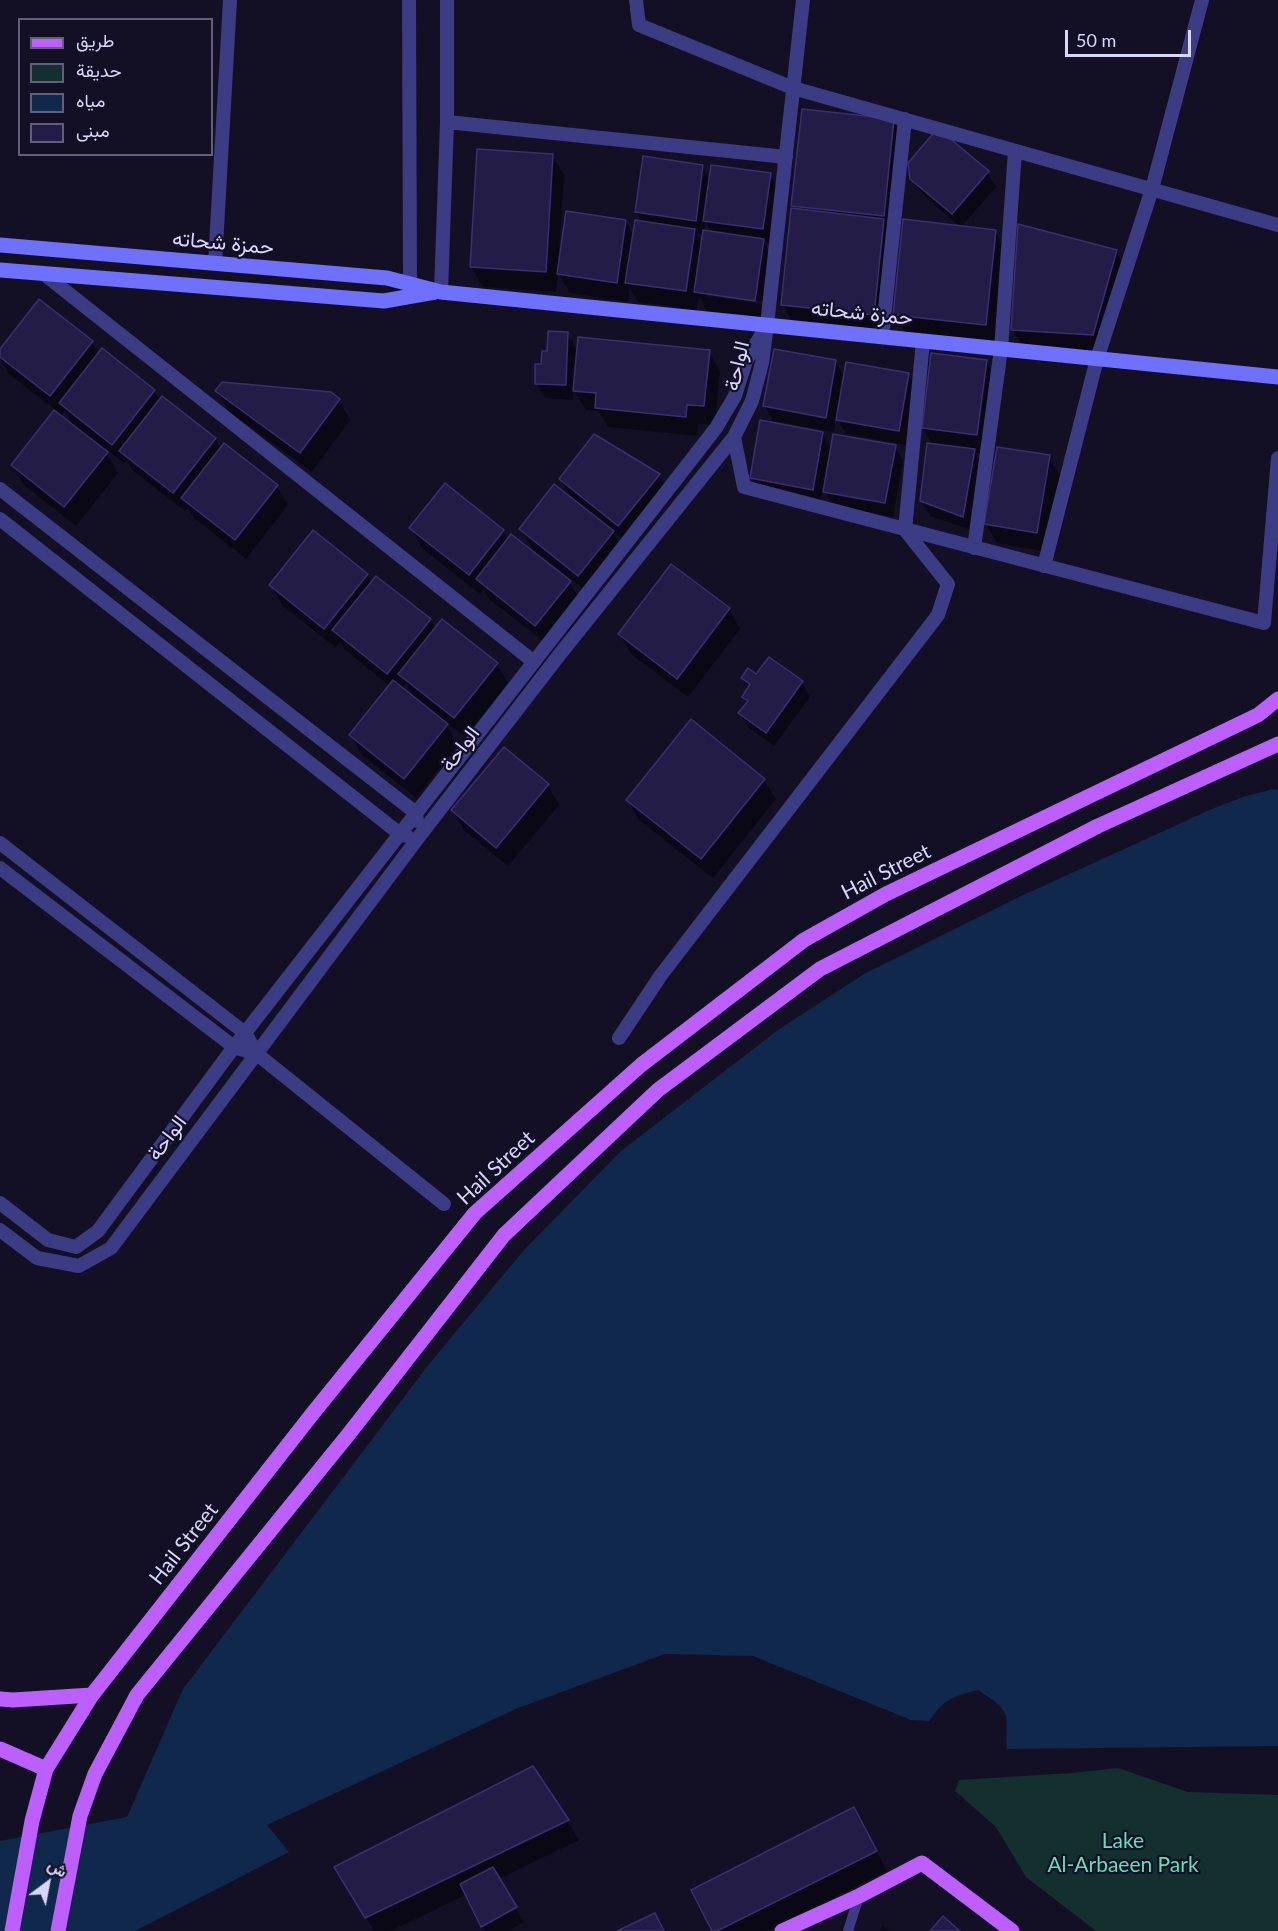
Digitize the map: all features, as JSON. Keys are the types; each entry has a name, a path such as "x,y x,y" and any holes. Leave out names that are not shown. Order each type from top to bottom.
{"main road":[{"name":"حمزة شحاته","path":"0,245 387,278 441,291 1278,377"},
{"name":"حمزة شحاته","path":"0,270 384,301 441,291"},
{"name":"Hail Street","path":"12,1931 32,1821 46,1769 92,1695 313,1413 476,1213 641,1065 804,940 886,894 1258,715 1278,699"},
{"path":"58,1931 80,1816 95,1774 137,1695 348,1435 504,1235 658,1090 820,969 1098,826 1278,744"},
{"path":"0,1699 92,1695"},
{"path":"0,1749 46,1769"},
{"path":"782,1931 859,1896 922,1863 1012,1931"}],"street":[{"path":"215,263 230,0"},
{"path":"409,0 410,284"},
{"path":"441,291 447,122 447,0"},
{"path":"636,0 639,25 793,88 1278,225"},
{"path":"767,325 803,0"},
{"path":"1044,566 1097,358 1152,189 1202,0"},
{"path":"882,337 905,119"},
{"path":"447,122 786,157"},
{"path":"974,548 1001,349 1015,151"},
{"path":"44,274 534,662"},
{"name":"الواحة","path":"0,1230 37,1258 79,1266 111,1248 418,838 560,654 734,437 752,401 762,363 767,325"},
{"name":"الواحة","path":"0,1203 48,1240 76,1246 98,1231 234,1047 716,428 735,396 746,361 767,325"},
{"path":"619,1038 668,966 938,615 948,584 905,530 922,341"},
{"path":"734,437 744,487 1264,623 1278,458"},
{"path":"0,489 416,813 418,838 400,834 0,519"},
{"path":"0,843 245,1033 257,1054 444,1204"},
{"path":"0,868 234,1047 257,1054"},
{"path":"848,1931 859,1896"}],"green space":[{"name":"Lake Al-Arbaeen Park","path":"1118,1768 1188,1792 1278,1795 1278,1931 1096,1931 1026,1877 996,1827 955,1791 959,1780"}],"water":[{"path":"1273,789 1278,790 1278,1746 1007,1749 1004,1711 978,1690 962,1694 945,1703 929,1721 911,1720 753,1656 665,1654 518,1708 267,1825 289,1852 135,1931 0,1931 0,1841 127,1817 183,1689 429,1364 524,1250 621,1151 778,1030 864,974 1019,897 1214,808"}],"building":[{"path":"802,109 894,119 884,216 791,206"},
{"path":"942,132 989,171 952,214 910,179 908,163 932,135"},
{"path":"477,149 553,154 546,272 470,267"},
{"path":"643,156 703,165 696,221 635,212"},
{"path":"711,165 771,173 763,229 703,221"},
{"path":"791,208 884,219 874,315 781,305"},
{"path":"566,211 626,220 617,283 557,274"},
{"path":"903,219 996,230 986,325 893,315"},
{"path":"635,220 695,229 686,291 625,283"},
{"path":"1018,224 1117,250 1093,335 1011,330"},
{"path":"703,230 764,239 755,301 694,292"},
{"path":"39,299 93,341 50,396 0,357 0,349"},
{"path":"548,331 568,332 566,385 535,384 535,364 541,364 542,351 547,351"},
{"path":"578,337 710,350 704,406 687,405 686,417 595,408 596,393 573,391"},
{"path":"102,348 155,390 112,445 59,403"},
{"path":"774,349 836,360 826,418 763,406"},
{"path":"931,353 987,360 977,435 922,428"},
{"path":"846,362 909,373 899,431 836,420"},
{"path":"222,382 331,392 340,399 300,453 215,391"},
{"path":"162,396 216,438 173,493 119,451"},
{"path":"54,410 108,452 64,507 11,465"},
{"path":"760,420 823,432 813,490 750,478"},
{"path":"594,434 660,474 618,526 559,479"},
{"path":"833,434 896,445 885,503 823,492"},
{"path":"224,443 278,485 235,540 181,498"},
{"path":"927,443 975,449 963,517 920,501"},
{"path":"997,447 1050,455 1037,533 984,524"},
{"path":"445,483 504,530 469,575 409,528"},
{"path":"554,484 614,531 578,576 519,529"},
{"path":"313,530 368,574 324,629 269,585"},
{"path":"511,534 571,581 535,626 476,579"},
{"path":"671,564 730,608 677,679 618,634"},
{"path":"376,576 431,619 387,674 332,630"},
{"path":"442,619 498,663 454,718 398,674"},
{"path":"769,657 803,681 766,733 738,713 748,701 742,697 750,684 741,678 748,668 756,674"},
{"path":"393,680 448,724 404,779 349,735"},
{"path":"691,719 765,779 701,859 626,800"},
{"path":"504,747 549,784 496,848 451,810"},
{"path":"533,1766 569,1820 365,1918 334,1867"},
{"path":"854,1807 877,1851 717,1931 712,1931 691,1890"},
{"path":"493,1867 517,1907 481,1927 460,1884"},
{"path":"655,1913 664,1931 617,1931"},
{"path":"943,1916 960,1931 930,1931"}]}
